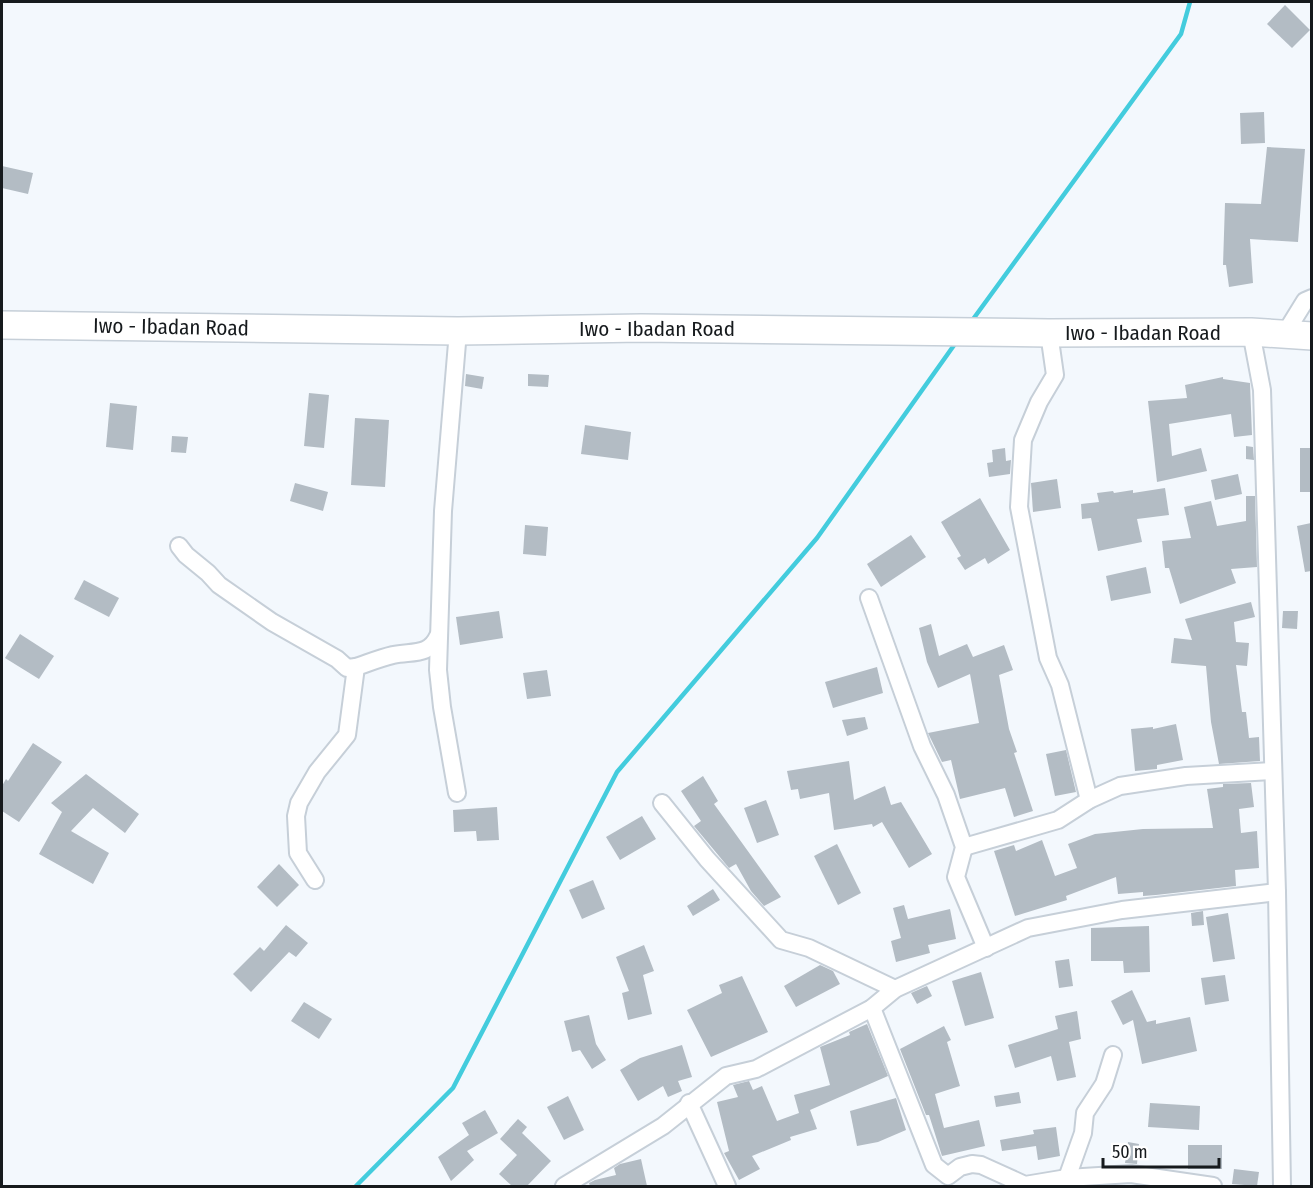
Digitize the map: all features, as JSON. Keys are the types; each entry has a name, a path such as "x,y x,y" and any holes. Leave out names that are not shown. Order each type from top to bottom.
{"main road":[{"name":"Iwo - Ibadan Road","path":"2,325 458,331 641,328 1049,333 1251,332 1311,336"}],"street":[{"path":"1284,335 1305,301 1311,298"},
{"path":"457,793 442,707 438,636 444,496 458,331"},
{"path":"1251,332 1262,390 1277,892 1282,1186"},
{"path":"1049,333 1055,375 1039,402 1023,440 1019,507 1048,658 1060,685 1089,800"},
{"path":"179,546 219,585 272,622 337,659 347,668 395,655 424,652 434,646 438,636"},
{"path":"869,598 922,746 946,795 964,847 957,877 986,948"},
{"path":"315,880 298,854 296,816 299,803 317,772 347,735 356,667"},
{"path":"964,847 1058,820 1089,800 1120,786 1152,781 1272,771"},
{"path":"662,803 707,859 782,940 809,948 895,989"},
{"path":"564,1186 663,1126 726,1076 756,1069 872,1008 895,989 1028,927 1122,910 1277,892"},
{"path":"872,1008 934,1165 943,1181 960,1167 972,1164 981,1165 1025,1185 1067,1178 1131,1174 1213,1186"},
{"path":"1067,1178 1083,1133 1084,1113 1104,1084 1113,1055"},
{"path":"688,1104 727,1186"}],"building":[{"path":"1285,5 1310,30 1292,48 1267,24"},
{"path":"1264,112 1265,143 1241,144 1240,113"},
{"path":"1267,147 1305,149 1298,242 1250,239 1253,283 1229,287 1226,265 1223,265 1225,203 1261,204"},
{"path":"2,166 33,173 28,194 2,188"},
{"path":"466,374 484,377 482,389 465,386"},
{"path":"528,374 549,375 548,387 528,386"},
{"path":"1223,377 1223,379 1250,383 1252,435 1234,437 1231,414 1169,424 1172,456 1201,448 1207,471 1157,482 1148,401 1187,398 1185,385"},
{"path":"309,393 329,395 324,448 304,446"},
{"path":"110,403 137,406 133,450 106,447"},
{"path":"355,418 389,420 385,487 351,485"},
{"path":"585,425 631,432 628,460 581,454"},
{"path":"172,436 188,437 186,453 171,452"},
{"path":"1246,446 1253,447 1254,460 1246,459"},
{"path":"1005,448 1006,461 1011,460 1010,474 989,477 987,463 993,462 992,450"},
{"path":"1300,448 1311,448 1311,492 1300,492"},
{"path":"1238,474 1242,494 1215,500 1211,480"},
{"path":"1057,479 1061,508 1033,512 1031,483"},
{"path":"295,483 328,492 323,511 290,501"},
{"path":"1165,488 1169,515 1137,519 1142,542 1098,551 1091,518 1082,519 1081,504 1099,502 1097,493 1133,490 1133,493"},
{"path":"1246,496 1255,496 1257,567 1231,569 1236,583 1180,604 1169,568 1165,568 1162,541 1191,538 1184,507 1211,501 1217,526 1246,521"},
{"path":"980,498 1010,550 988,564 985,558 965,570 957,558 961,556 941,522"},
{"path":"1311,523 1311,571 1305,572 1297,526"},
{"path":"525,525 548,527 546,556 523,554"},
{"path":"911,535 926,557 881,587 867,564"},
{"path":"1146,567 1151,593 1111,601 1106,576"},
{"path":"84,580 119,598 109,617 74,599"},
{"path":"1251,602 1255,617 1234,622 1236,642 1249,643 1247,666 1236,665 1242,712 1246,712 1249,738 1259,737 1260,761 1219,764 1211,722 1206,666 1171,663 1174,638 1192,640 1185,619"},
{"path":"499,611 503,638 460,645 456,617"},
{"path":"1283,611 1298,611 1297,629 1282,628"},
{"path":"931,624 939,656 967,644 973,657 1004,645 1013,670 999,675 1009,729 1017,752 1014,753 1033,811 1014,817 1005,788 960,799 951,760 942,762 928,733 979,723 970,674 938,688 927,662 919,628"},
{"path":"20,634 54,656 39,679 5,658"},
{"path":"877,667 883,693 833,708 825,682"},
{"path":"547,670 551,696 527,699 523,673"},
{"path":"865,717 868,729 847,736 842,720"},
{"path":"1176,724 1183,760 1157,765 1157,769 1135,771 1131,729 1153,727 1153,729"},
{"path":"33,743 62,762 19,822 2,811 2,786 6,779 8,781"},
{"path":"1066,750 1076,792 1055,796 1046,754"},
{"path":"849,761 854,800 885,786 891,805 901,802 932,854 909,868 882,822 873,827 872,824 834,830 829,793 800,799 798,789 791,790 787,771"},
{"path":"86,774 139,814 125,833 93,808 71,831 109,853 93,884 39,854 62,812 51,803"},
{"path":"703,776 718,801 714,804 781,897 764,906 751,891 736,864 729,868 694,826 701,821 681,791"},
{"path":"1251,783 1254,807 1239,809 1241,833 1257,831 1259,868 1235,870 1236,886 1143,896 1143,892 1118,894 1116,877 1066,896 1067,900 1015,916 994,851 1014,845 1016,851 1042,840 1055,876 1077,868 1068,844 1095,834 1143,829 1213,828 1207,789 1223,787 1223,784"},
{"path":"766,800 779,835 757,843 744,808"},
{"path":"497,807 499,840 477,841 476,831 454,832 453,810"},
{"path":"642,816 656,839 620,860 606,837"},
{"path":"837,844 861,893 838,905 814,856"},
{"path":"279,864 299,885 277,907 257,887"},
{"path":"593,880 605,909 582,919 569,890"},
{"path":"713,889 720,900 693,916 687,906"},
{"path":"904,905 908,919 950,909 956,939 928,945 930,953 896,962 891,941 901,938 893,908"},
{"path":"1203,911 1204,925 1192,926 1191,913"},
{"path":"1228,913 1235,959 1213,962 1206,917"},
{"path":"286,925 308,943 296,957 289,952 251,992 233,974 260,947 264,951"},
{"path":"1149,926 1150,972 1124,973 1123,961 1091,961 1091,928"},
{"path":"644,945 654,971 643,975 652,1014 628,1020 622,993 629,991 616,957"},
{"path":"1069,959 1073,986 1059,988 1055,961"},
{"path":"820,965 833,971 840,984 796,1007 784,986"},
{"path":"981,972 994,1018 965,1026 952,981"},
{"path":"1225,975 1229,1001 1205,1005 1201,978"},
{"path":"742,976 768,1032 711,1057 687,1010 722,993 719,985"},
{"path":"927,986 932,996 917,1004 911,993"},
{"path":"1132,990 1147,1022 1156,1020 1156,1024 1190,1017 1197,1051 1142,1064 1133,1020 1123,1025 1111,1001"},
{"path":"304,1002 332,1019 319,1039 291,1021"},
{"path":"1077,1011 1081,1039 1069,1042 1076,1077 1057,1081 1051,1056 1015,1068 1008,1045 1058,1029 1055,1016"},
{"path":"589,1015 596,1044 606,1060 592,1069 580,1050 572,1052 564,1021"},
{"path":"867,1024 888,1076 810,1110 817,1129 790,1137 791,1140 752,1156 760,1169 739,1180 724,1153 729,1151 717,1102 738,1097 733,1085 749,1081 753,1090 762,1086 777,1121 799,1113 794,1095 830,1085 820,1047 850,1035 849,1032"},
{"path":"944,1026 951,1040 947,1042 960,1086 935,1094 944,1128 979,1120 985,1146 942,1156 929,1115 926,1115 900,1049"},
{"path":"682,1045 692,1077 678,1081 682,1091 668,1097 663,1086 638,1101 620,1070 640,1058"},
{"path":"1019,1092 1021,1103 996,1107 994,1096"},
{"path":"568,1096 584,1130 564,1140 547,1107"},
{"path":"896,1098 906,1130 878,1142 857,1146 850,1111"},
{"path":"1150,1103 1200,1106 1199,1130 1148,1127"},
{"path":"485,1110 498,1133 467,1151 474,1160 451,1181 438,1157 469,1135 462,1123"},
{"path":"518,1119 527,1127 522,1133 551,1161 527,1186 512,1186 499,1174 517,1155 500,1139"},
{"path":"1056,1127 1060,1156 1038,1160 1036,1146 1002,1151 1000,1140 1034,1134 1033,1130"},
{"path":"1128,1142 1139,1144 1137,1164 1125,1163"},
{"path":"1188,1145 1222,1145 1222,1169 1188,1169"},
{"path":"641,1159 647,1186 590,1186 589,1183 595,1180 616,1175 614,1168 620,1164"},
{"path":"1234,1169 1259,1172 1257,1186 1232,1184"}],"waterway":[{"path":"971,322 1181,34 1190,2"},
{"path":"356,1186 453,1088 617,772 817,538 957,341"}]}
